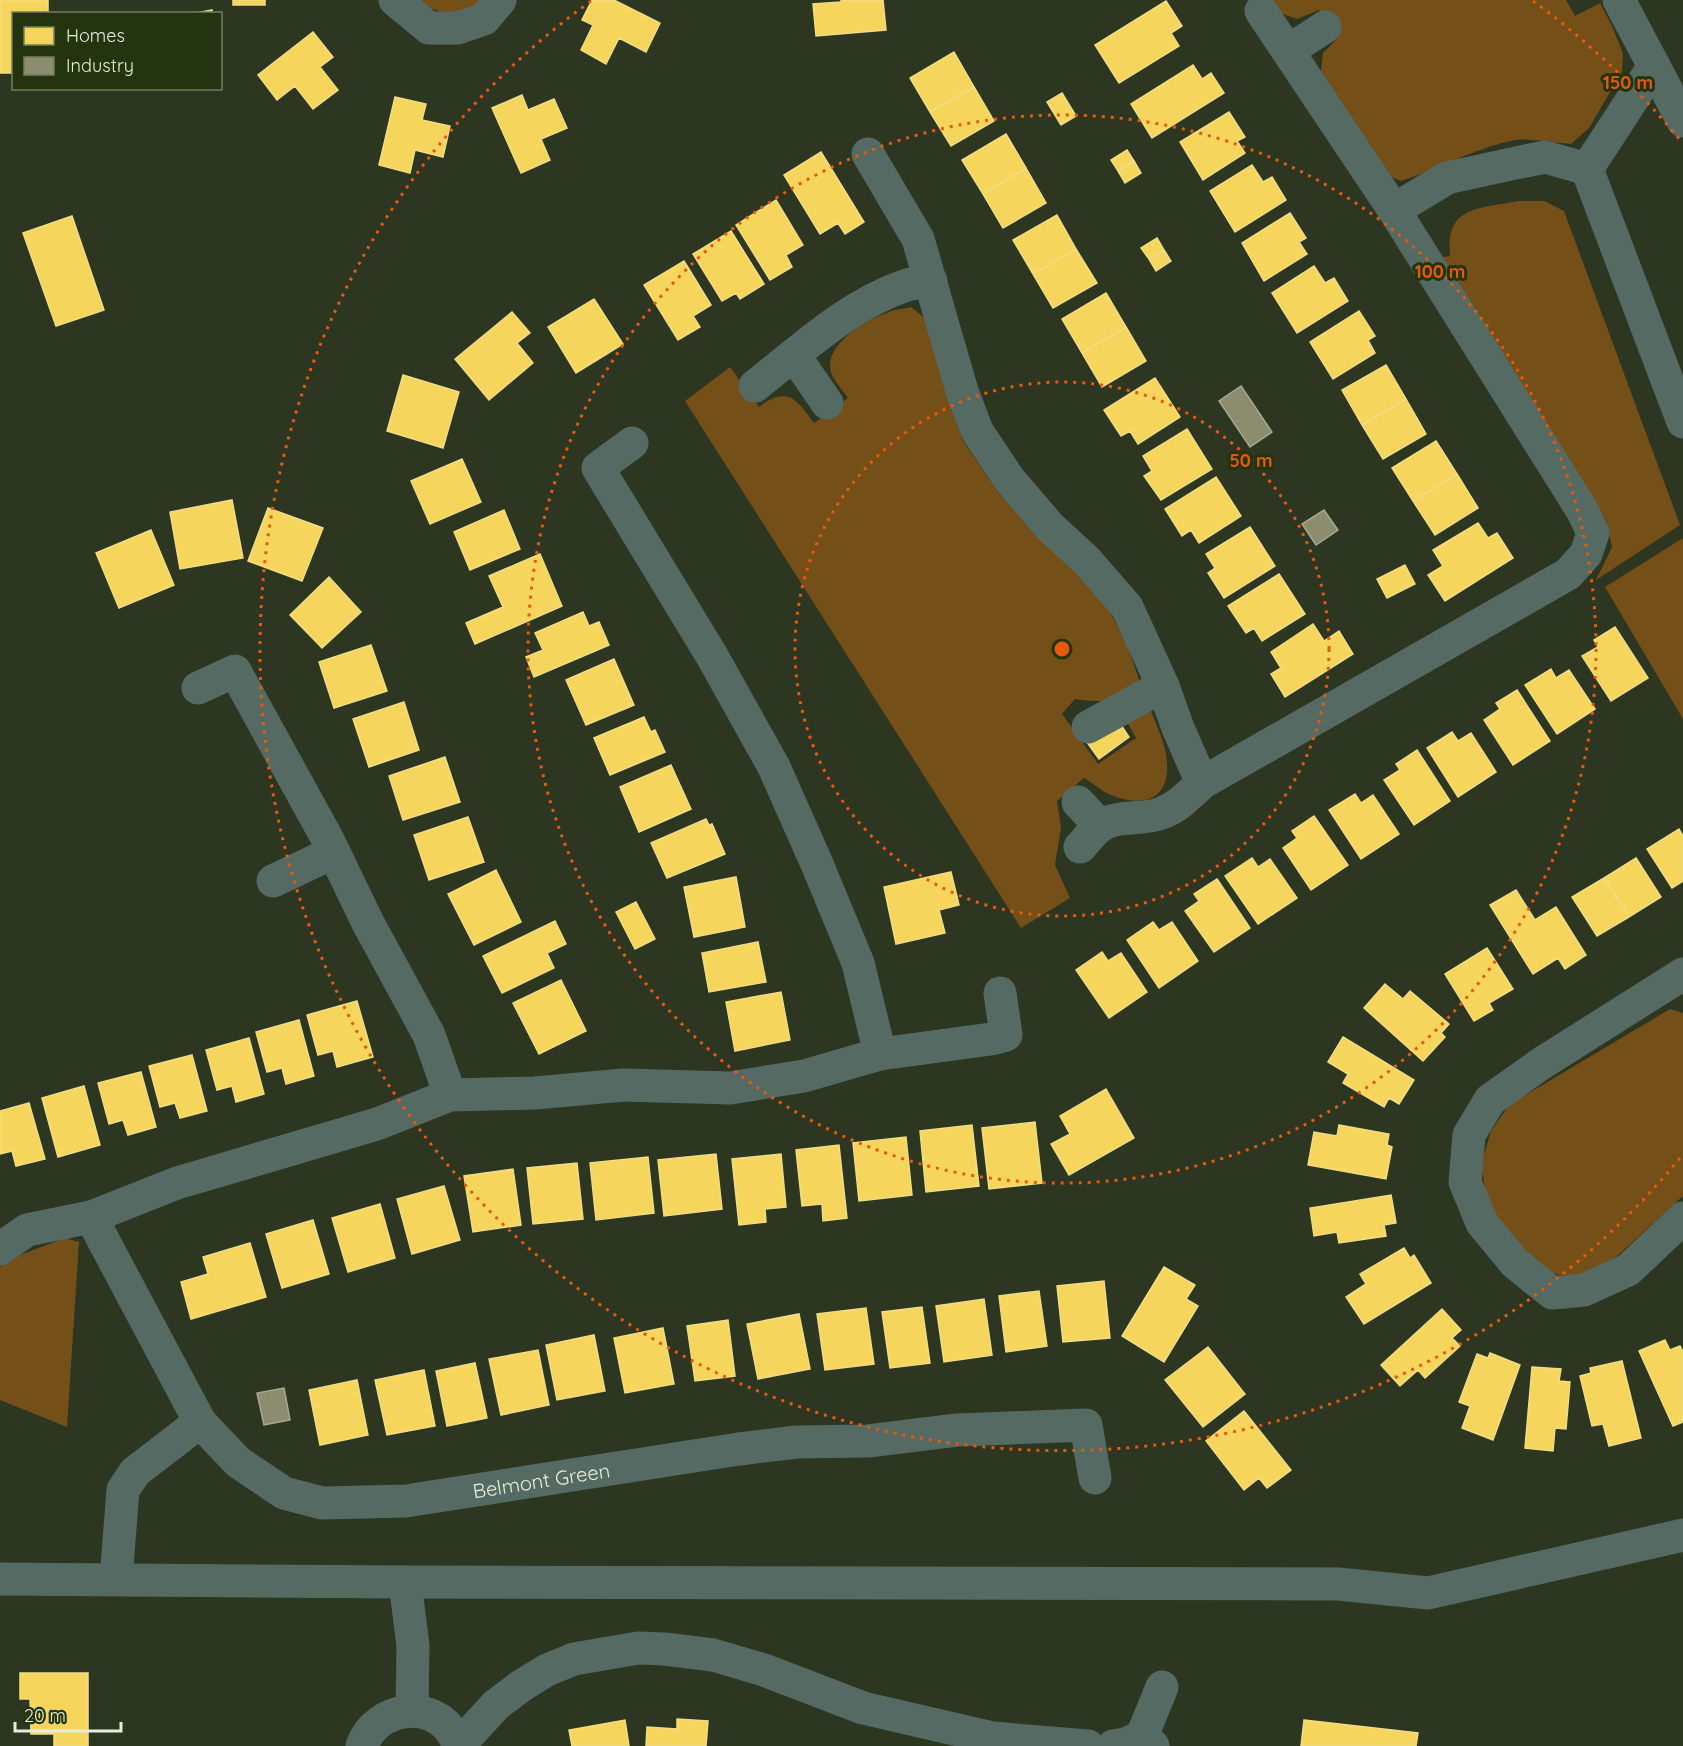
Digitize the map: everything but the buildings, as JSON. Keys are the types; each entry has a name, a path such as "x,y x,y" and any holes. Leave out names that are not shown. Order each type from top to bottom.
{"street":[{"path":"395,0 429,28 458,28 484,19 500,0"},
{"path":"1618,0 1683,121"},
{"path":"1078,802 1090,836 1119,819 1140,819 1162,813 1180,803 1202,783 1568,574 1586,554 1593,533 1582,510 1394,210 1262,11"},
{"path":"1288,51 1324,27"},
{"path":"1587,169 1654,66"},
{"path":"868,154 918,239 962,391 977,430 1009,479 1050,527 1087,561 1127,608 1163,686 1202,783"},
{"path":"1394,210 1447,178 1511,164 1545,157 1587,169"},
{"path":"1587,169 1683,422"},
{"path":"755,386 840,319 872,300 906,285 931,281"},
{"path":"794,355 827,403"},
{"path":"632,443 598,468 712,656 774,767 858,963 880,1054"},
{"path":"198,688 235,671 334,852 368,923 429,1035 450,1095"},
{"path":"1088,727 1163,686"},
{"path":"273,881 334,852"},
{"path":"1683,974 1542,1063 1491,1100 1469,1135 1465,1182 1482,1223 1515,1263 1552,1293 1584,1290 1628,1270 1683,1218"},
{"path":"0,1249 27,1230 91,1217 177,1183 377,1125 450,1095 535,1093 624,1085 730,1088 804,1076 880,1054 991,1040 1006,1035 1000,993"},
{"name":"Belmont Green","path":"91,1217 200,1422 238,1462 284,1493 322,1503 406,1501 797,1442 868,1441 957,1430 1086,1425 1095,1478"},
{"path":"116,1579 123,1490 135,1472 200,1422"},
{"path":"0,1579 1338,1584 1428,1593 1683,1535"},
{"path":"405,1582 413,1646 412,1711"},
{"path":"362,1746 371,1730 382,1719 396,1713 412,1711 427,1713 441,1720 452,1731 459,1745 496,1705 547,1670 574,1659 638,1648 713,1655 764,1670 864,1708 993,1738 1088,1746"},
{"path":"1136,1743 1162,1687"}],"shaded area":[{"path":"418,0 481,0 467,11 446,13 422,4"},
{"path":"1266,0 1566,0 1575,16 1600,3 1623,53 1622,72 1589,128 1571,144 1515,140 1486,148 1401,181 1380,172 1320,79 1323,53 1337,39 1319,10 1297,19 1283,14"},
{"path":"1518,201 1544,201 1564,211 1680,525 1596,580 1612,547 1606,521 1440,258 1450,256 1450,239 1453,227 1459,218 1478,208"},
{"path":"911,307 926,319 947,396 963,441 997,491 1078,573 1109,610 1127,645 1142,688 1110,700 1075,699 1062,714 1098,764 1136,738 1126,720 1149,706 1166,754 1166,780 1155,796 1147,800 1136,801 1111,795 1084,778 1057,801 1061,828 1055,865 1070,898 1021,928 685,401 730,367 759,407 777,397 791,398 802,407 814,423 848,398 832,375 830,364 839,344 869,321 891,311"},
{"path":"1683,538 1683,719 1605,587"},
{"path":"1670,1009 1683,1013 1683,1196 1615,1258 1581,1275 1558,1275 1535,1264 1488,1206 1481,1165 1491,1131 1509,1105"},
{"path":"65,1238 79,1242 67,1427 0,1400 0,1267 4,1261"}]}
